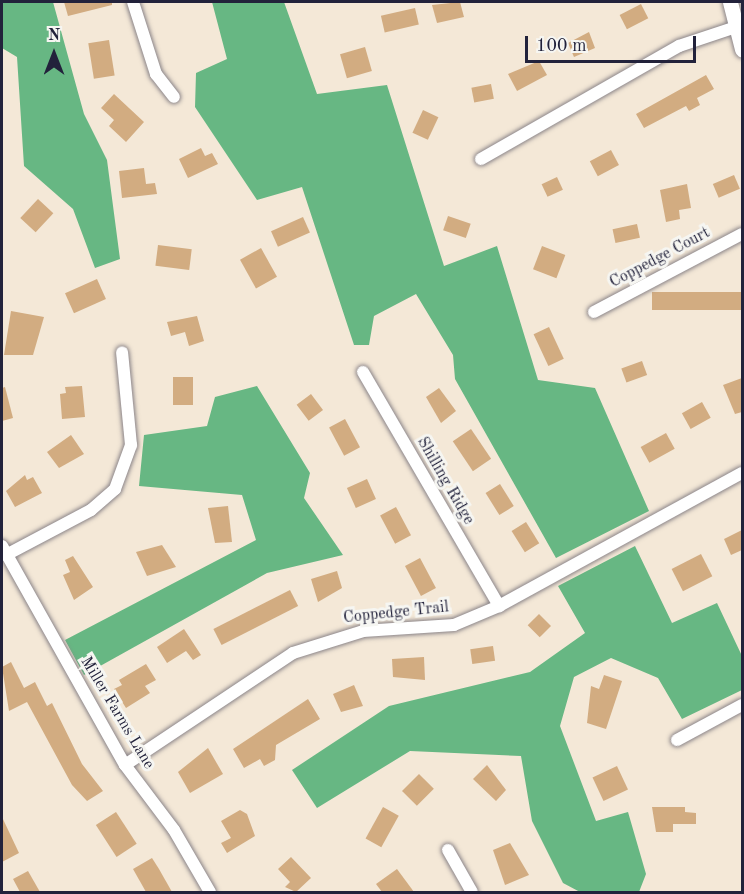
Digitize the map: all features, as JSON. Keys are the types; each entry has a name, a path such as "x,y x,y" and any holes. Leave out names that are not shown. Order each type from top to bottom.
{"street":[{"path":"133,2 156,74 174,97"},
{"path":"730,2 740,26 742,49"},
{"path":"481,159 679,46 740,26"},
{"name":"Coppedge Court","path":"594,312 742,234"},
{"path":"4,551 91,510 115,489 131,445 122,352"},
{"name":"Shilling Ridge","path":"363,372 499,606"},
{"name":"Coppedge Trail","path":"125,765 309,646 363,631 454,625 499,606 742,473"},
{"name":"Miller Farms Lane","path":"4,551 125,765 174,830 210,892"},
{"path":"677,740 742,705"},
{"path":"447,850 472,892"}],"green space":[{"path":"2,2 53,2 84,114 107,160 120,259 95,268 73,209 24,166 17,57 2,48"},
{"path":"212,2 284,2 317,94 387,85 444,266 497,246 538,380 595,388 649,511 556,558 455,379 453,355 416,294 374,316 369,345 354,345 302,187 257,200 195,107 196,73 227,59"},
{"path":"257,386 310,473 304,498 343,555 267,573 84,675 65,640 256,540 242,495 139,486 144,435 207,426 215,397"},
{"path":"635,546 672,623 717,603 742,656 742,690 682,719 658,678 611,658 574,677 560,726 596,821 628,812 646,874 639,892 580,892 563,883 532,821 521,756 410,751 317,808 292,770 389,706 530,672 585,633 558,586"}],"building":[{"path":"64,2 112,2 112,5 68,16"},
{"path":"460,2 464,17 437,23 432,5"},
{"path":"641,4 648,18 627,29 620,15"},
{"path":"415,8 419,25 385,32 381,16"},
{"path":"589,32 595,48 574,57 568,43"},
{"path":"109,40 115,76 94,79 88,43"},
{"path":"365,47 372,71 347,78 340,54"},
{"path":"539,61 547,75 517,91 508,74"},
{"path":"706,75 714,89 697,98 700,105 689,111 686,106 644,128 636,114"},
{"path":"491,84 494,99 474,103 471,88"},
{"path":"114,94 144,122 126,142 109,126 114,120 101,108"},
{"path":"423,110 438,117 428,140 412,133"},
{"path":"201,148 205,156 212,153 218,164 188,178 179,159"},
{"path":"611,150 619,165 598,176 590,161"},
{"path":"144,168 146,184 155,183 157,194 122,198 119,171"},
{"path":"734,175 740,189 719,198 713,184"},
{"path":"557,177 563,190 548,197 542,184"},
{"path":"687,184 691,208 679,210 680,219 666,222 660,190"},
{"path":"38,199 53,213 36,232 20,218"},
{"path":"448,216 471,224 466,238 443,230"},
{"path":"303,217 310,233 278,247 271,231"},
{"path":"637,224 640,238 615,243 613,229"},
{"path":"158,245 192,249 189,270 155,266"},
{"path":"542,246 565,255 556,278 533,269"},
{"path":"261,248 277,277 256,288 240,260"},
{"path":"97,279 106,299 74,313 65,293"},
{"path":"652,292 742,292 742,310 652,310"},
{"path":"11,311 44,317 33,355 4,355"},
{"path":"197,316 204,341 189,346 185,332 171,336 167,322"},
{"path":"549,327 564,359 548,366 534,334"},
{"path":"642,361 647,375 626,383 621,369"},
{"path":"173,377 193,377 193,405 173,405"},
{"path":"742,378 742,412 735,414 723,385"},
{"path":"82,386 85,417 62,419 60,394 66,393 65,387"},
{"path":"5,387 13,418 2,421 2,388"},
{"path":"439,388 456,411 441,423 426,397"},
{"path":"311,394 323,410 309,421 297,405"},
{"path":"702,402 711,418 691,429 682,413"},
{"path":"345,419 360,447 344,456 329,427"},
{"path":"471,429 491,459 473,471 453,441"},
{"path":"666,433 675,449 649,463 641,447"},
{"path":"71,435 84,454 59,468 47,452"},
{"path":"25,475 27,480 33,477 42,493 15,507 6,491"},
{"path":"367,479 376,499 356,508 347,488"},
{"path":"500,484 514,506 499,515 486,493"},
{"path":"228,506 232,542 215,543 208,508"},
{"path":"396,507 411,535 395,544 380,515"},
{"path":"526,522 539,543 525,552 512,531"},
{"path":"742,530 742,550 731,555 724,539"},
{"path":"162,545 176,567 147,576 136,552"},
{"path":"701,554 712,576 683,591 672,569"},
{"path":"73,556 93,587 74,600 63,575 70,572 65,560"},
{"path":"420,558 436,588 421,596 405,566"},
{"path":"337,571 342,588 318,602 311,579"},
{"path":"290,590 298,606 222,645 213,629"},
{"path":"539,614 551,626 540,637 528,625"},
{"path":"184,629 201,655 193,660 186,651 167,663 157,647"},
{"path":"493,646 495,661 472,664 470,649"},
{"path":"424,657 425,680 393,677 392,659"},
{"path":"11,662 24,688 35,682 47,706 52,703 82,764 103,791 87,801 72,785 27,702 9,711 2,667"},
{"path":"146,664 156,680 145,686 150,693 126,708 114,689 122,685 119,680"},
{"path":"604,675 622,681 606,729 587,723 591,686 599,689"},
{"path":"354,685 363,706 341,712 333,694"},
{"path":"308,699 320,719 276,745 275,760 264,766 260,759 244,768 233,749"},
{"path":"208,748 223,774 190,793 178,772"},
{"path":"487,765 506,790 496,801 473,779"},
{"path":"617,766 628,790 604,801 593,777"},
{"path":"419,774 434,789 417,806 402,791"},
{"path":"383,807 399,816 381,847 366,838"},
{"path":"652,807 685,807 685,812 696,813 696,824 673,824 673,832 656,832"},
{"path":"240,810 247,814 255,836 227,853 221,843 231,838 221,821"},
{"path":"116,812 137,844 117,857 96,825"},
{"path":"2,817 19,853 2,862"},
{"path":"510,843 529,875 505,885 493,850"},
{"path":"291,857 311,878 296,892 285,887 290,882 278,869"},
{"path":"152,858 172,892 146,892 133,869"},
{"path":"397,869 414,892 382,892 376,884"},
{"path":"28,871 40,892 20,892 13,879"}]}
